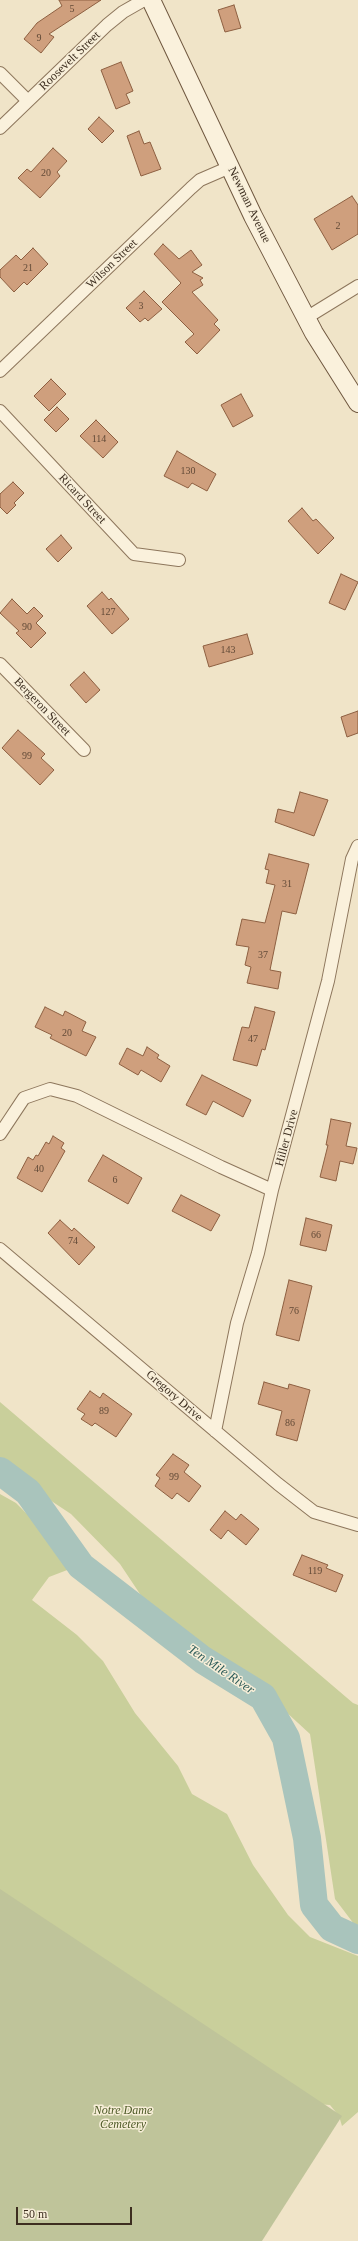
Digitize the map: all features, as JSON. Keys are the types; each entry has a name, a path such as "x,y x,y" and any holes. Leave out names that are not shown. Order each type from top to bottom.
{"main road":[{"name":"Newman Avenue","path":"151,0 253,216 306,318 358,403"}],"street":[{"name":"Roosevelt Street","path":"0,128 107,25 123,12 144,0"},
{"path":"0,74 28,101"},
{"name":"Wilson Street","path":"0,371 200,180 230,167"},
{"path":"306,318 358,286"},
{"name":"Ricard Street","path":"0,411 134,554 179,560"},
{"name":"Bergeron Street","path":"0,664 84,750"},
{"name":"Hiller Drive","path":"215,1431 237,1323 258,1253 272,1190 328,981 344,907 352,859 358,846"},
{"path":"0,1134 24,1098 50,1089 77,1096 221,1167 272,1190"},
{"name":"Gregory Drive","path":"0,1249 278,1484 314,1512 358,1525"}],"green space":[{"path":"0,1402 353,1703 358,1705 358,1925 354,1924 335,1899 310,1734 247,1676 154,1615 120,1564 71,1514 0,1467"},
{"path":"0,1494 16,1503 59,1546 75,1567 49,1577 32,1600 77,1635 103,1661 135,1713 178,1766 192,1794 227,1814 253,1865 288,1915 310,1937 358,1956 358,2112 342,2126 339,2116 330,2105 315,2104 0,1909"},
{"name":"Notre Dame Cemetery","path":"0,1889 342,2116 262,2241 0,2241"}],"building":[{"path":"59,0 101,0 49,34 54,37 41,53 24,39 37,23 62,6"},
{"path":"234,5 241,28 225,32 218,10"},
{"path":"121,62 133,91 126,94 130,103 116,109 101,70"},
{"path":"99,117 114,131 102,143 88,129"},
{"path":"139,131 144,144 150,142 161,169 141,176 127,136"},
{"path":"53,148 67,161 57,172 60,176 40,198 18,178 27,169 31,172"},
{"path":"352,196 358,205 358,234 332,250 314,219"},
{"path":"163,244 179,259 191,250 202,265 192,272 203,278 200,280 203,285 192,292 218,320 214,324 220,330 197,354 185,342 194,334 162,302 181,283 154,254"},
{"path":"33,248 48,264 27,285 24,282 14,292 0,277 0,270 16,255 21,260"},
{"path":"144,291 162,309 148,321 145,318 140,322 126,308"},
{"path":"51,379 66,394 49,411 34,396"},
{"path":"241,394 253,416 233,427 221,405"},
{"path":"57,407 69,419 56,432 44,420"},
{"path":"96,420 118,442 103,458 80,436"},
{"path":"177,451 216,474 207,491 192,483 188,488 164,476"},
{"path":"13,482 24,493 14,503 16,505 7,514 0,507 0,494"},
{"path":"302,508 313,521 316,519 334,538 318,554 288,521"},
{"path":"61,535 72,548 58,562 46,549"},
{"path":"341,574 358,582 345,610 329,603"},
{"path":"102,592 109,600 111,598 129,619 112,634 87,606"},
{"path":"12,599 27,614 34,607 43,616 36,623 46,633 31,648 16,633 19,631 0,613"},
{"path":"247,634 253,654 209,667 203,646"},
{"path":"84,672 100,690 86,703 70,685"},
{"path":"358,711 358,733 347,737 341,717"},
{"path":"18,730 45,754 41,758 54,770 40,785 2,748"},
{"path":"300,792 328,800 314,836 275,822 278,809 294,813"},
{"path":"269,854 309,864 296,914 282,911 270,970 281,972 278,989 247,983 251,967 245,965 249,947 236,945 242,919 265,923 275,885 266,883 269,870 265,869"},
{"path":"45,1007 63,1016 65,1011 86,1022 82,1031 96,1037 86,1056 50,1038 52,1035 35,1027"},
{"path":"255,1007 275,1012 265,1050 262,1049 257,1066 233,1060 242,1027 249,1028"},
{"path":"147,1047 159,1055 157,1058 170,1066 161,1082 141,1070 138,1075 119,1064 127,1048 143,1056"},
{"path":"202,1075 251,1100 243,1117 213,1101 206,1115 186,1105"},
{"path":"331,1119 351,1123 346,1146 357,1148 353,1164 340,1161 336,1181 320,1177 328,1145 326,1145"},
{"path":"53,1136 64,1143 61,1148 65,1151 42,1192 17,1178 28,1157 33,1160 36,1155 38,1156 46,1142 49,1144"},
{"path":"103,1155 142,1178 128,1204 88,1181"},
{"path":"181,1195 220,1215 211,1231 172,1211"},
{"path":"306,1218 332,1225 326,1251 300,1245"},
{"path":"60,1220 72,1231 74,1228 95,1247 79,1265 48,1233"},
{"path":"289,1280 312,1286 299,1341 276,1335"},
{"path":"264,1382 288,1389 289,1384 310,1390 297,1441 276,1435 282,1411 258,1404"},
{"path":"90,1391 100,1398 103,1393 132,1414 116,1437 95,1423 92,1426 81,1419 85,1414 77,1409"},
{"path":"173,1454 189,1465 184,1472 201,1486 189,1502 177,1493 172,1499 155,1486 160,1478 156,1475"},
{"path":"225,1511 236,1520 241,1514 259,1529 246,1545 228,1530 221,1539 210,1530"},
{"path":"302,1555 328,1565 326,1568 343,1575 336,1592 293,1575"}],"waterway":[{"name":"Ten Mile River","path":"0,1471 28,1492 81,1566 203,1660 263,1697 286,1738 307,1838 314,1905 332,1928 358,1940"}]}
